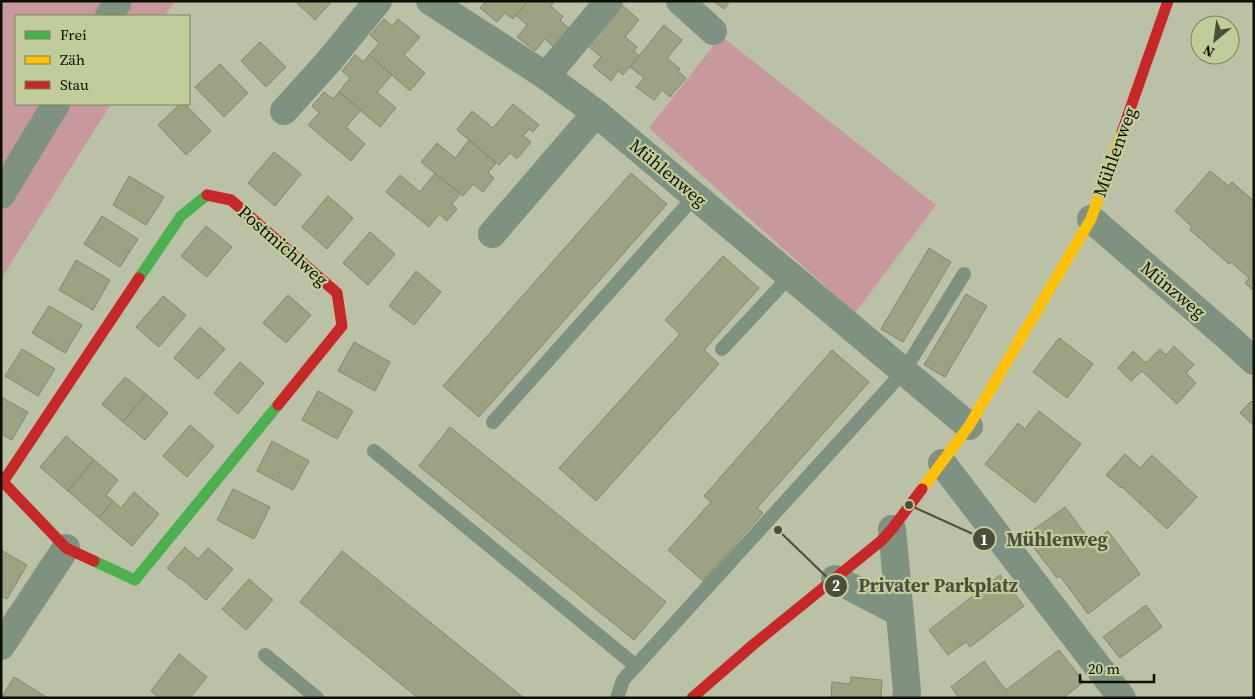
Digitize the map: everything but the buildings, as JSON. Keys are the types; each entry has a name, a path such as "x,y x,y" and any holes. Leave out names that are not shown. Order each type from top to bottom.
{"street":[{"path":"110,15 118,1"},
{"path":"284,111 329,61 378,1"},
{"name":"Mühlenweg","path":"430,1 546,76 596,113 969,426"},
{"path":"546,76 609,1"},
{"path":"680,1 713,31"},
{"name":"Mühlenweg","path":"692,698 754,644 881,541 969,426 1091,219 1168,1"},
{"path":"1,196 55,105"},
{"path":"492,234 596,113"},
{"name":"Postmichlweg","path":"207,195 231,200 337,294 342,326 135,580 66,548 3,482 182,216 207,195"},
{"name":"Münzweg","path":"1091,219 1254,361"},
{"path":"942,463 1122,698"},
{"path":"892,529 909,695"},
{"path":"1,646 66,548"},
{"path":"835,579 899,612"}],"lane":[{"path":"493,422 695,196"},
{"path":"616,698 623,680 904,371 964,274"},
{"path":"722,349 790,276"},
{"path":"374,451 636,666"},
{"path":"265,655 317,698"}],"shaded area":[{"path":"1,1 175,1 166,15 15,15 15,105 110,105 1,279"},
{"path":"721,36 936,205 855,313 649,128"}],"traffic: fast":[{"path":"139,278 181,216 207,195"},
{"path":"94,561 135,580 278,405"}],"traffic: slow":[{"path":"922,489 969,426 1091,219 1122,132"}],"traffic: jam":[{"path":"1122,132 1168,1"},
{"path":"207,195 231,200 337,293 342,326 278,405"},
{"path":"94,561 66,548 3,482 139,278"},
{"path":"692,698 754,644 881,541 922,489"}],"place":[{"name":"Mühlenweg","path":"909,505"},
{"name":"Privater Parkplatz","path":"778,530"}]}
